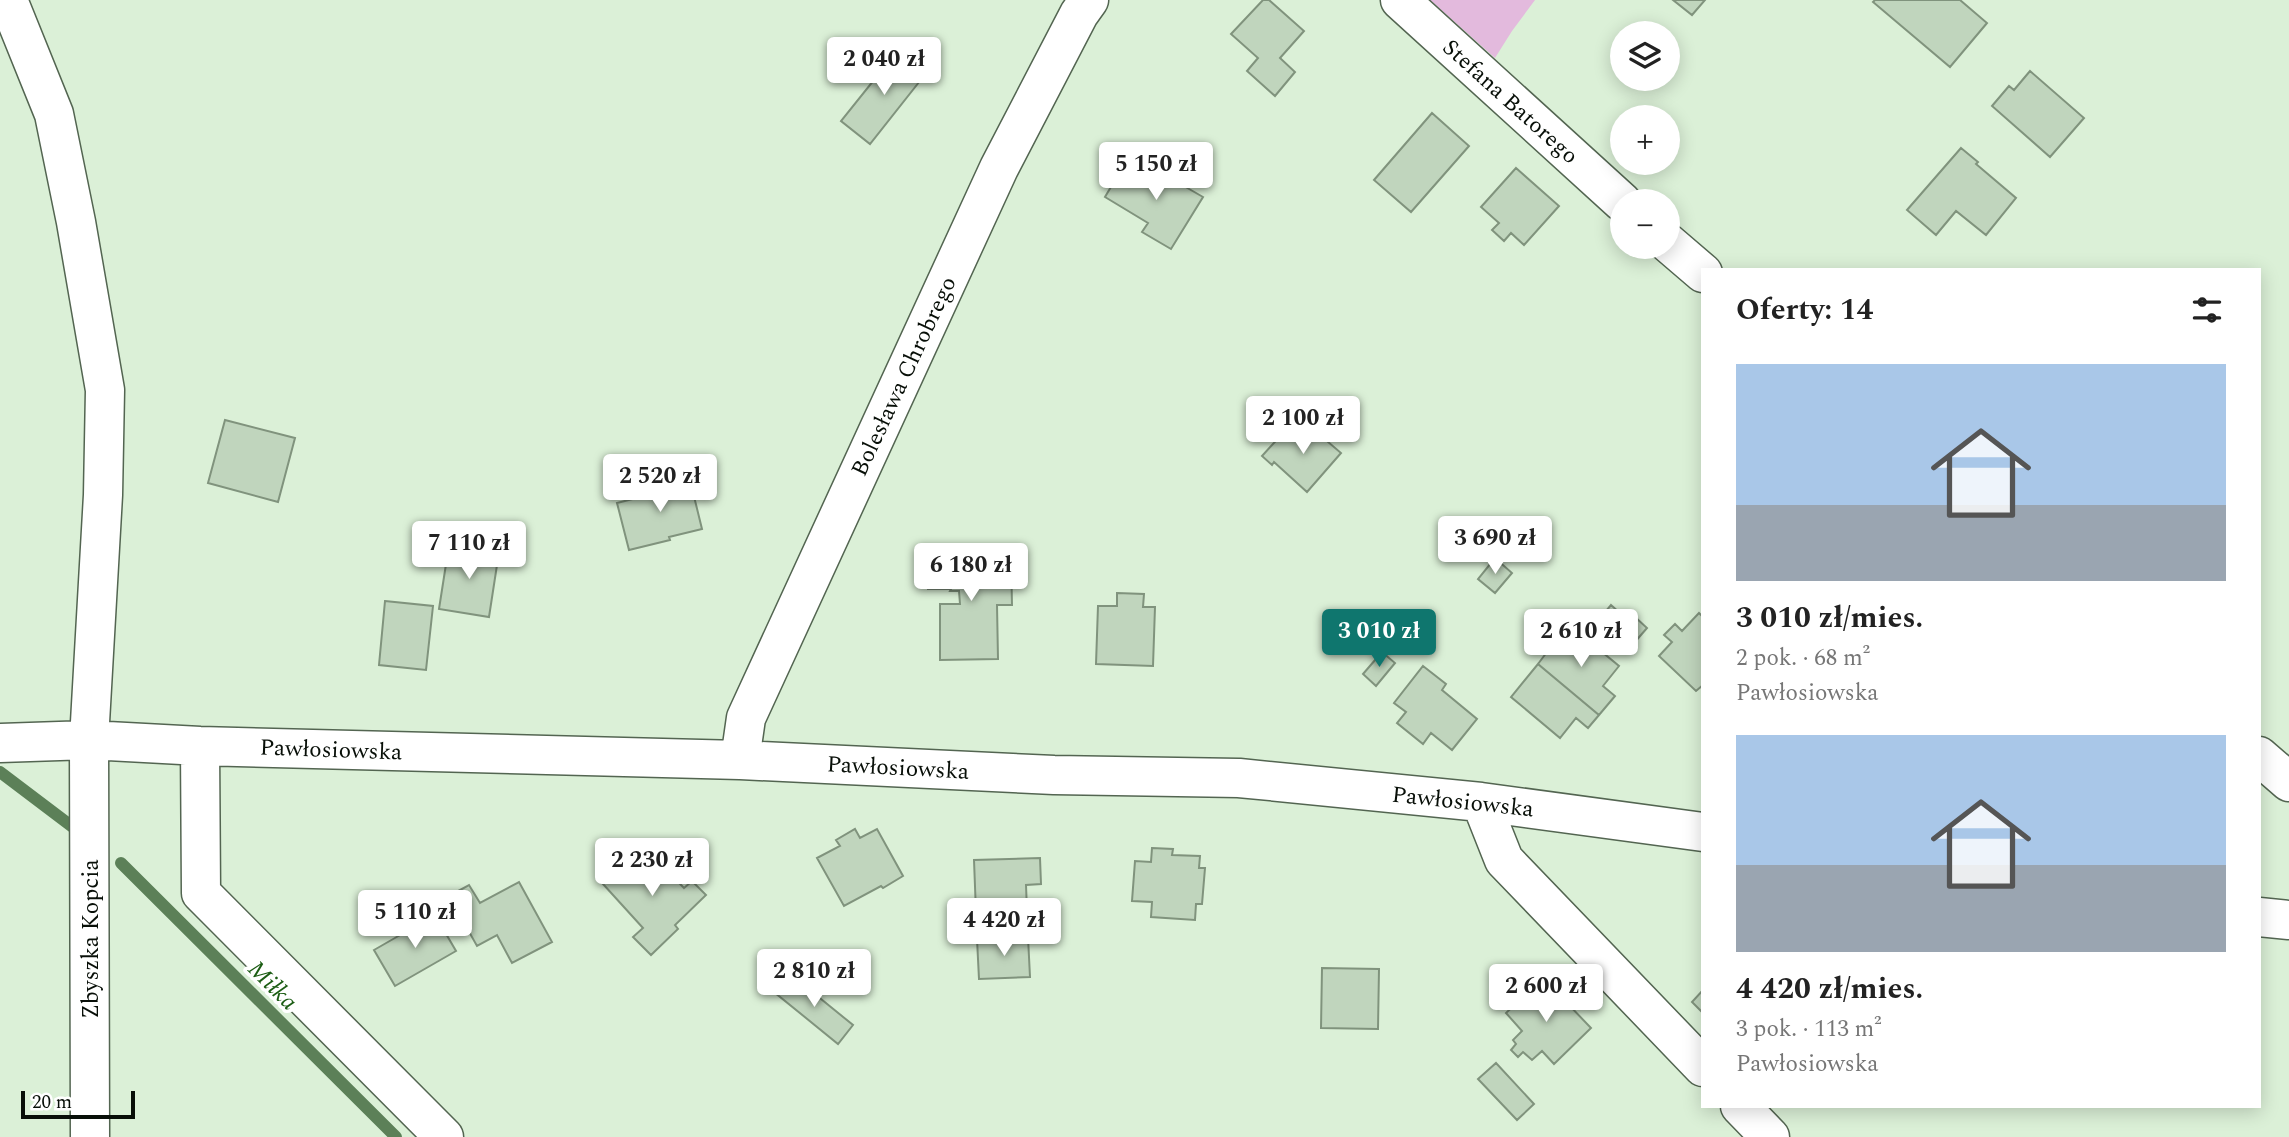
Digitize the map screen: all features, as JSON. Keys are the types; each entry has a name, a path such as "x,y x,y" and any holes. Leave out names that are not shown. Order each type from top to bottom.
{"street":[{"name":"Zbyszka Kopcia","path":"8,0 54,114 105,390 103,495 89,740 90,1137"},
{"name":"Bolesława Chrobrego","path":"740,760 746,718 769,667 999,168 1088,0"},
{"name":"Stefana Batorego","path":"1400,0 1610,191"},
{"path":"1680,253 1701,271"},
{"name":"Pawłosiowska","path":"0,743 89,740 200,746 740,760 1054,775 1239,779 1481,802 1701,832"},
{"path":"200,746 201,893 444,1137"},
{"path":"2261,758 2289,782"},
{"path":"1481,802 1504,860 1701,1065"},
{"path":"2261,917 2289,920"},
{"path":"1742,1108 1770,1137"}],"shaded area":[{"path":"1430,0 1535,0 1495,58"}],"building":[{"path":"1263,0 1269,0 1304,31 1280,58 1295,72 1275,96 1247,71 1258,58 1231,34"},
{"path":"1673,0 1705,0 1692,15"},
{"path":"1960,0 1987,23 1950,67 1873,2"},
{"path":"898,50 927,72 870,144 841,121"},
{"path":"2030,71 2084,118 2050,157 1992,106 2009,86 2014,90"},
{"path":"1432,113 1469,146 1411,212 1374,180"},
{"path":"1961,148 2016,198 1986,235 1956,211 1936,235 1907,210"},
{"path":"1147,160 1203,197 1171,249 1142,232 1148,223 1105,197 1121,170 1136,179"},
{"path":"1516,168 1559,206 1524,245 1511,233 1504,241 1492,230 1499,223 1481,207"},
{"path":"225,420 295,438 278,502 208,483"},
{"path":"1306,423 1341,453 1307,492 1274,462 1272,465 1262,456 1283,433 1291,440"},
{"path":"689,476 702,529 629,550 617,503 656,493 654,485"},
{"path":"449,545 499,552 489,617 439,609"},
{"path":"928,554 953,554 953,557 1011,556 1012,605 997,605 998,659 940,660 940,604 960,604 959,591 928,589"},
{"path":"1495,558 1512,573 1495,593 1478,579"},
{"path":"1117,593 1144,594 1143,607 1155,607 1153,666 1096,664 1098,606 1117,606"},
{"path":"385,601 433,606 426,670 379,665"},
{"path":"1611,605 1630,622 1615,638 1597,622"},
{"path":"1699,613 1701,615 1701,687 1696,691 1659,656 1672,642 1664,635 1675,624 1682,631"},
{"path":"1634,616 1647,628 1628,650 1615,638"},
{"path":"1568,624 1619,666 1603,686 1615,696 1599,715 1538,664"},
{"path":"1382,652 1395,663 1376,686 1363,674"},
{"path":"1538,664 1599,715 1588,728 1576,718 1560,738 1511,697"},
{"path":"1423,666 1446,684 1442,690 1477,719 1452,750 1431,733 1423,744 1397,723 1406,712 1394,703"},
{"path":"855,829 860,838 877,829 903,876 844,906 817,858 840,846 836,840"},
{"path":"643,845 684,888 692,881 706,895 675,925 678,929 651,955 633,937 643,928 603,884"},
{"path":"1152,848 1173,849 1172,855 1200,856 1199,868 1205,868 1202,904 1196,904 1195,920 1151,917 1152,902 1132,901 1135,861 1151,862"},
{"path":"1040,858 1041,884 1026,885 1028,937 977,939 974,860"},
{"path":"519,882 552,942 512,963 497,935 477,946 449,896 469,885 480,903"},
{"path":"435,915 456,951 395,986 374,950"},
{"path":"1028,937 1030,977 979,979 977,939"},
{"path":"1322,968 1379,969 1378,1029 1321,1028"},
{"path":"789,973 853,1025 838,1044 774,992"},
{"path":"1543,978 1591,1028 1554,1064 1542,1051 1532,1060 1523,1052 1518,1057 1511,1050 1516,1044 1513,1040 1522,1031 1506,1013"},
{"path":"1701,992 1701,1011 1692,1002"},
{"path":"1496,1063 1534,1104 1517,1120 1478,1079"}],"waterway":[{"name":"Miłka","path":"0,772 74,828"},
{"name":"Miłka","path":"121,863 396,1137"}]}
